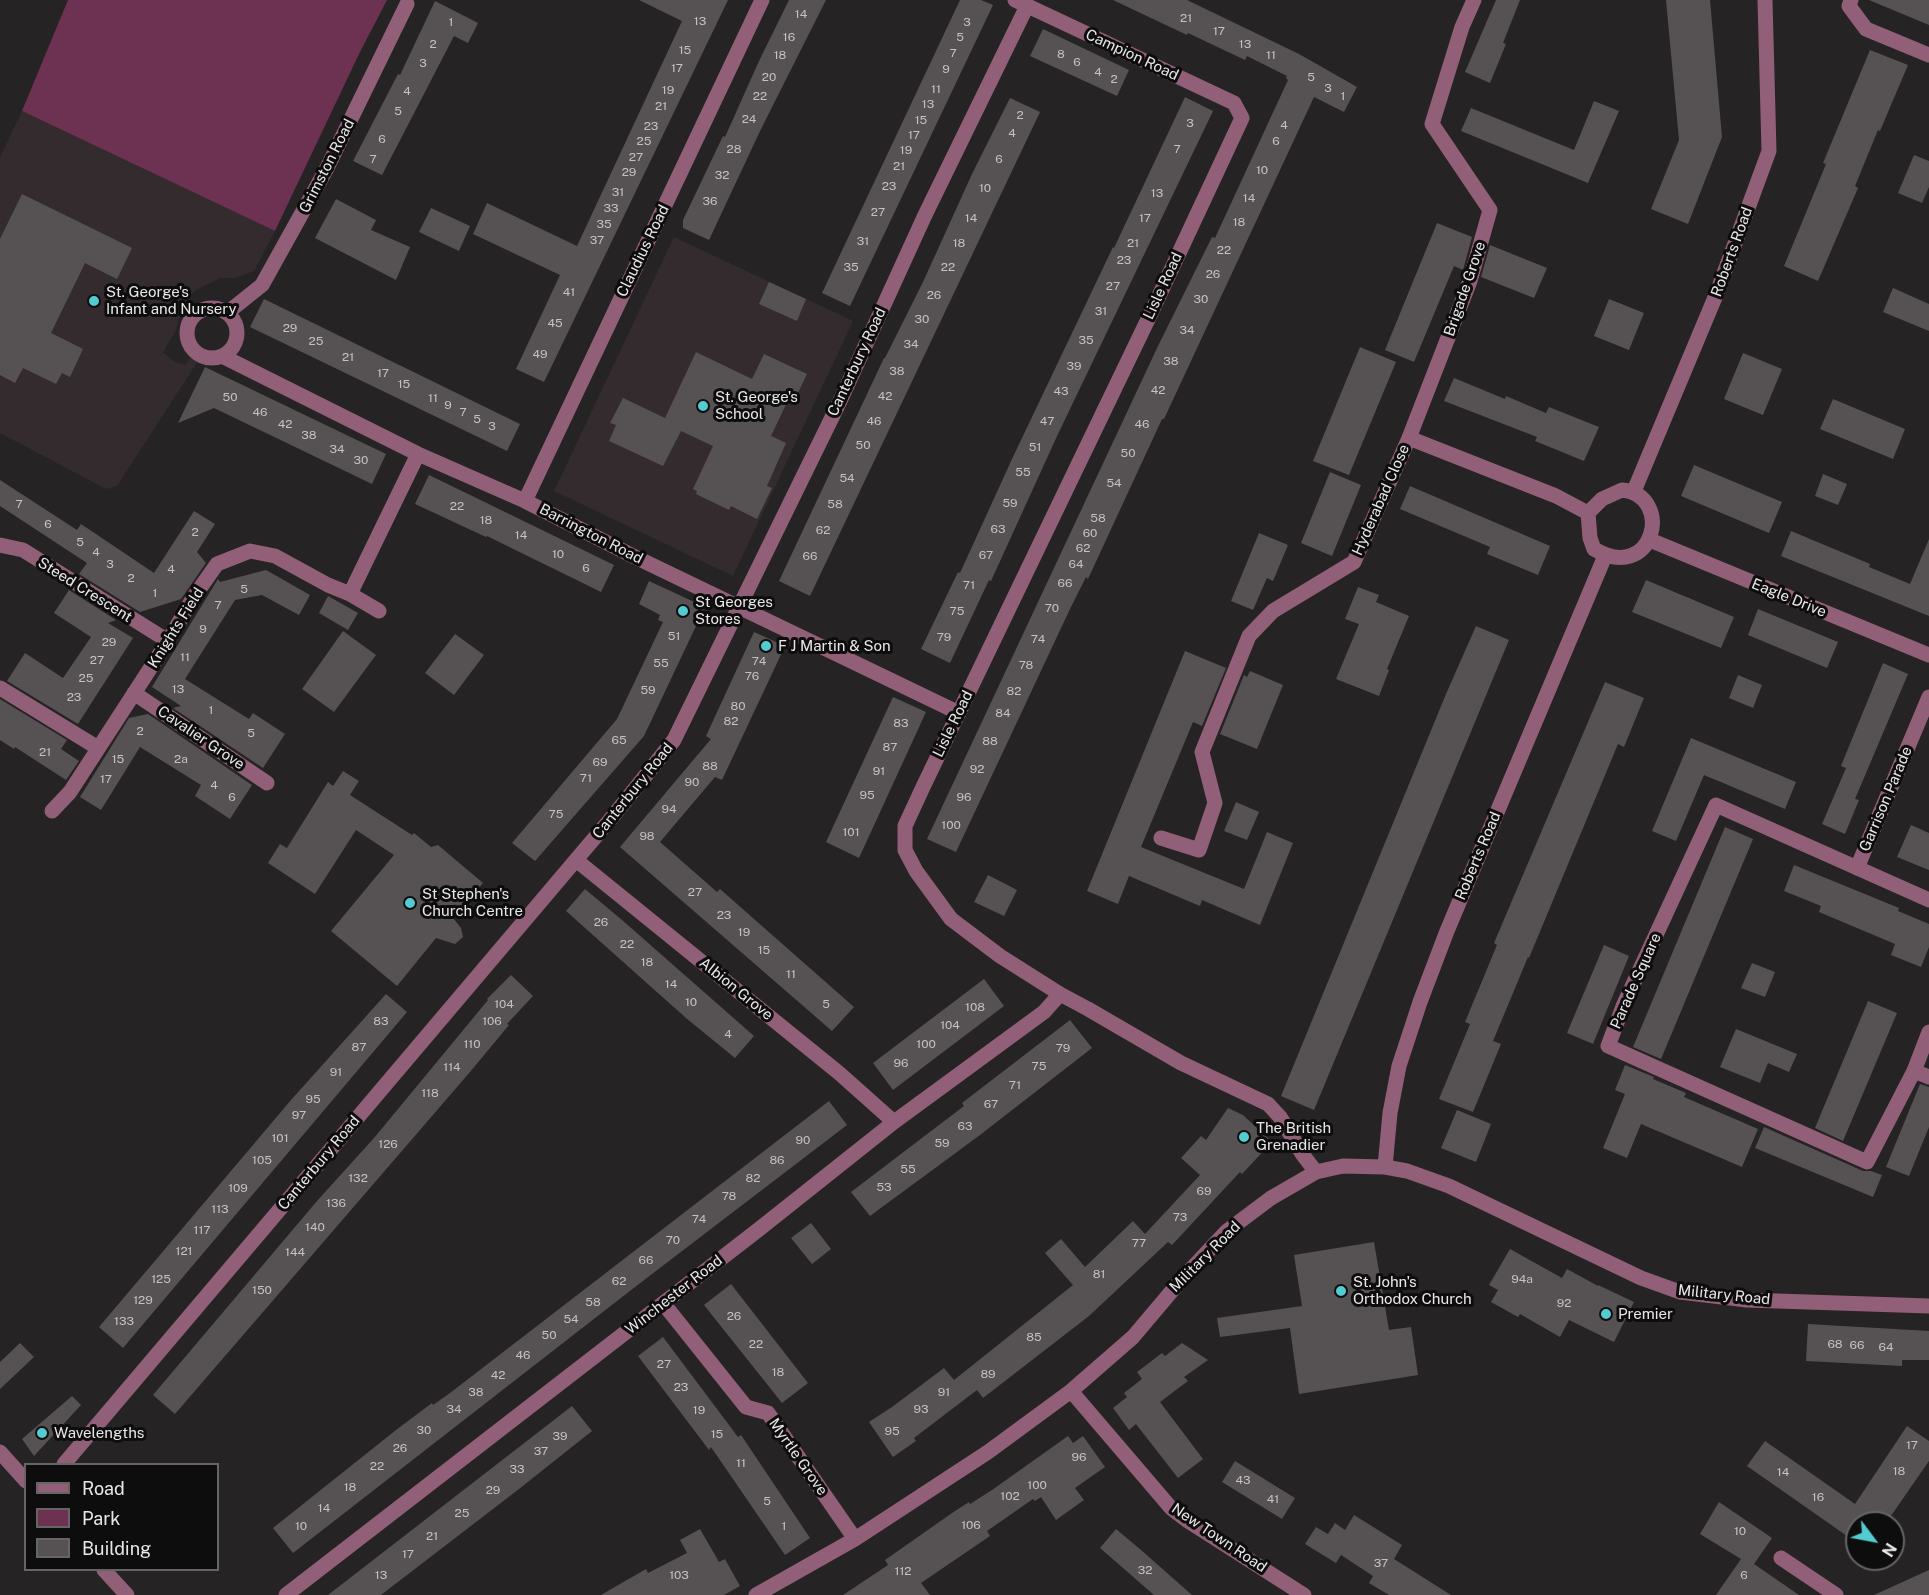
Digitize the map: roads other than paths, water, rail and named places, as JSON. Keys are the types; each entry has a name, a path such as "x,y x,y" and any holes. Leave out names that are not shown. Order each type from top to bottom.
{"street":[{"name":"Claudius Road","path":"525,501 762,0"},
{"name":"Brigade Grove","path":"1409,438 1470,281 1490,210 1432,124 1462,27 1474,0"},
{"name":"Roberts Road","path":"1634,491 1716,295 1768,151 1765,0"},
{"path":"1851,0 1849,6 1866,30 1929,55"},
{"name":"Campion Road","path":"1021,3 1234,103 1242,118"},
{"name":"Canterbury Road","path":"65,1463 576,860 674,740 841,399 1021,3"},
{"name":"Grimston Road","path":"227,313 262,285 327,168 407,4"},
{"name":"Lisle Road","path":"1242,118 905,826 905,850 916,871 951,919 1000,956 1060,994 1181,1063 1268,1104 1280,1116 1316,1172"},
{"name":"Barrington Road","path":"227,313 212,308 197,313 191,319 187,334 193,349 199,354 214,358 222,356 418,454 525,501 631,555 959,713"},
{"path":"222,356 230,351 237,336 236,327 227,313"},
{"path":"1409,438 1556,496 1588,513"},
{"name":"Hyderabad Close","path":"1161,838 1199,850 1215,802 1202,752 1249,636 1273,611 1354,562 1409,438"},
{"path":"350,594 418,454"},
{"path":"1622,490 1634,491 1642,497 1649,509 1653,528 1650,540 1640,550 1628,556 1619,559 1605,556 1594,549 1590,538 1588,513 1602,499 1611,494 1622,490"},
{"name":"Eagle Drive","path":"1650,540 1929,655"},
{"name":"Steed Crescent","path":"0,545 23,550 168,640"},
{"name":"Knights Field","path":"52,812 70,792 217,564 250,551 275,556 328,585 350,594 378,611"},
{"name":"Roberts Road","path":"1385,1167 1390,1113 1399,1066 1420,1002 1447,931 1605,556"},
{"path":"0,688 98,748"},
{"name":"Cavalier Grove","path":"134,693 267,783"},
{"name":"Garrison Parade","path":"1857,868 1929,697"},
{"name":"Parade Square","path":"1929,900 1716,805 1624,1004 1608,1046 1867,1162 1914,1071 1929,1032"},
{"name":"Albion Grove","path":"576,860 839,1073 894,1122"},
{"name":"Winchester Road","path":"286,1595 894,1122 1044,1012 1060,994"},
{"path":"1914,1071 1929,1077"},
{"name":"Military Road","path":"756,1595 786,1589 855,1539 988,1452 1071,1391 1133,1337 1182,1279 1227,1231 1271,1198 1316,1172 1343,1166 1385,1167 1407,1172 1449,1186 1641,1278 1680,1292 1747,1300 1929,1306"},
{"name":"Myrtle Grove","path":"663,1303 746,1407 768,1413 855,1539"},
{"name":"New Town Road","path":"1071,1391 1172,1508 1188,1521 1304,1595"},
{"path":"0,1452 24,1479"},
{"path":"1781,1558 1836,1595"},
{"path":"106,1571 127,1595"}],"place":[{"name":"St. George's Infant and Nursery","path":"94,301"},
{"name":"St. George's School","path":"703,406"},
{"name":"St Georges Stores","path":"683,611"},
{"name":"F J Martin & Son","path":"766,646"},
{"name":"St Stephen's Church Centre","path":"410,903"},
{"name":"The British Grenadier","path":"1244,1137"},
{"name":"St. John's Orthodox Church","path":"1341,1291"},
{"name":"Premier","path":"1606,1314"},
{"name":"Wavelengths","path":"42,1433"}]}
